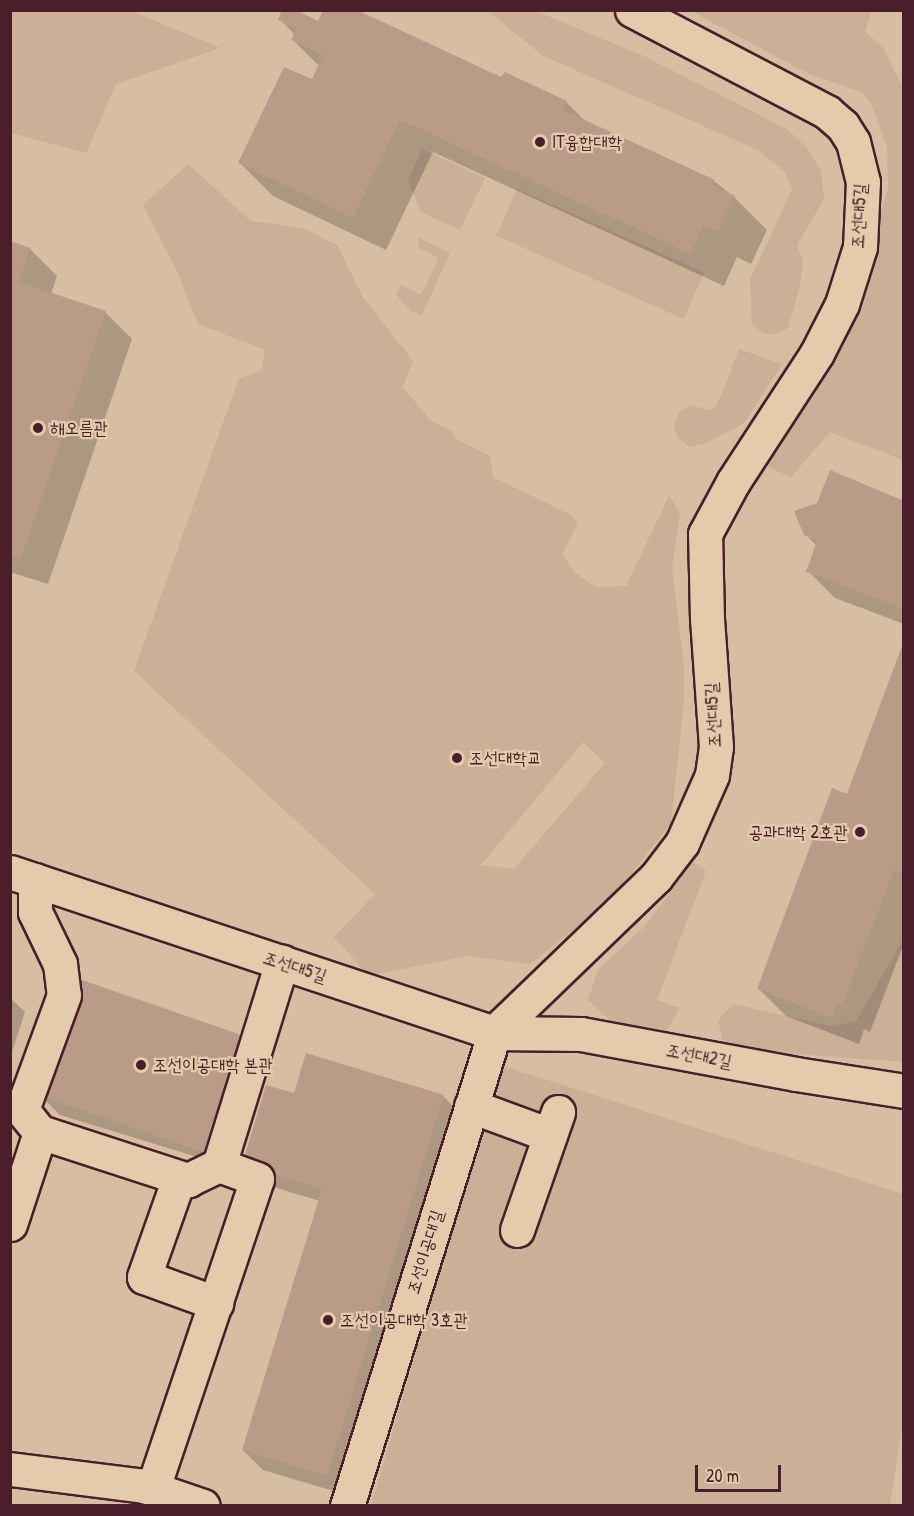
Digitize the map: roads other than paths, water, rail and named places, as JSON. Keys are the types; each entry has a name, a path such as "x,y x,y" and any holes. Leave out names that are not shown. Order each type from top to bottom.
{"street":[{"name":"조선대5길","path":"23,876 494,1033 656,877 682,843 712,775 716,747 707,619 705,534 733,482 817,353 842,304 860,247 863,182 853,142 843,126 827,112 632,10"},
{"path":"23,876 35,912 60,964 64,995 22,1110 40,1132 179,1178 188,1180 219,1165 257,1179 153,1488"},
{"path":"219,1165 282,962"},
{"name":"조선대2길","path":"494,1033 581,1034 796,1074 903,1090"},
{"name":"조선이공대길","path":"347,1506 494,1033"},
{"path":"471,1106 554,1123 517,1230"},
{"path":"10,1224 40,1132"},
{"path":"179,1178 144,1277 216,1303"},
{"path":"10,1469 153,1488 203,1506"}],"place":[{"name":"IT융합대학","path":"540,142"},
{"name":"해오름관","path":"38,428"},
{"name":"조선대학교","path":"457,758"},
{"name":"공과대학 2호관","path":"860,832"},
{"name":"조선이공대학 본관","path":"141,1065"},
{"name":"조선이공대학 3호관","path":"328,1320"}]}
